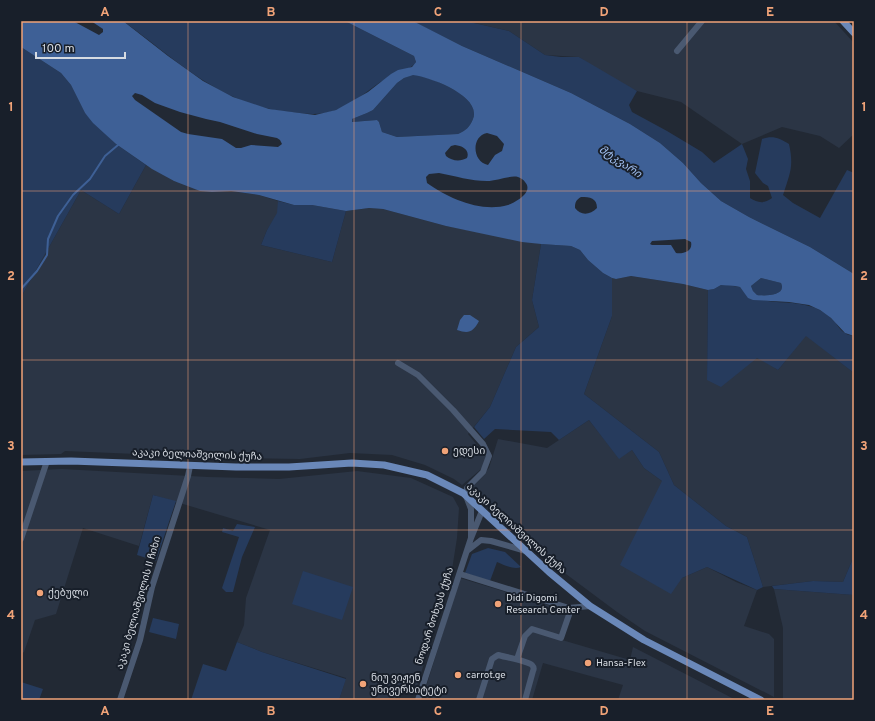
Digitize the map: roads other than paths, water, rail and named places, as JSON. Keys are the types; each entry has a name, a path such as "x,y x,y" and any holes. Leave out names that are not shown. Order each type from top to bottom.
{"main road":[{"path":"843,21 854,33"},
{"name":"აკაკი ბელიაშვილის ქუჩა","path":"21,462 47,461 190,466 289,467 352,463 384,465 427,475 463,493 549,572 590,606 644,640 758,699"}],"street":[{"path":"677,51 702,21"},
{"path":"398,364 418,375 448,405 483,444 489,456 483,472 467,488 466,496 471,509 471,538"},
{"path":"21,539 47,461"},
{"name":"აკაკი ბელიაშვილის II ჩიხი","path":"120,700 140,640 152,587 190,466"},
{"path":"471,538 482,511"},
{"name":"ნოდარ ბოხუას ქუჩა","path":"418,700 471,538"},
{"path":"467,551 481,540 492,541 526,551"},
{"path":"460,574 571,609 590,606"},
{"path":"517,659 526,633 532,629 561,638 571,609"},
{"path":"479,700 492,659 494,656 498,655 517,659 532,665 533,671 524,700"}],"water":[{"name":"მტკვარი","path":"21,21 73,21 99,35 103,32 103,29 91,21 123,21 203,81 233,97 269,109 315,115 336,110 368,92 391,74 398,70 412,67 416,62 414,56 345,21 413,21 462,46 571,93 630,124 660,143 683,163 701,183 721,201 749,217 810,247 854,274 854,336 845,333 831,318 820,310 809,305 789,302 753,300 748,298 740,287 721,285 714,289 708,290 683,284 631,276 616,279 612,278 603,273 588,260 580,250 571,246 522,242 446,226 383,209 369,208 346,211 312,205 294,205 259,195 231,191 200,191 174,181 152,169 116,144 93,123 85,113 71,85 61,73 21,47","holes":["413,75 431,79 453,89 470,103 474,111 472,122 463,132 458,134 397,137 382,132 377,120 352,122 352,119 373,110 397,83 404,78","135,93 142,95 155,103 180,112 220,122 257,134 277,138 282,144 278,147 251,145 236,148 222,139 181,132 135,100 132,96","487,133 497,136 504,144 502,151 495,155 488,165 483,163 476,154 476,144 478,139","455,145 461,146 465,149 468,155 467,158 456,160 448,158 445,153 451,146","439,173 481,181 507,177 519,177 524,181 527,189 523,196 511,204 498,207 476,206 455,199 435,189 427,183 426,177 429,174","581,197 592,199 596,202 597,208 586,214 577,211 575,208 578,199","685,239 691,242 691,248 685,252 676,253 671,245 650,244 652,241","761,278 781,283 782,287 778,293 770,295 757,295 751,286"]},
{"path":"464,315 470,315 479,321 473,330 465,332 457,330 460,320"}],"waterway":[{"path":"21,289 37,271 47,255 48,239 58,216 73,195 90,179 105,156 118,145"}],"place":[{"name":"ედესი","path":"445,451"},
{"name":"ქებული","path":"40,593"},
{"name":"Didi Digomi Research Center","path":"498,604"},
{"name":"Hansa-Flex","path":"588,663"},
{"name":"carrot.ge","path":"458,675"},
{"name":"ნიუ ვიჟენ უნივერსიტეტი","path":"363,684"}]}
